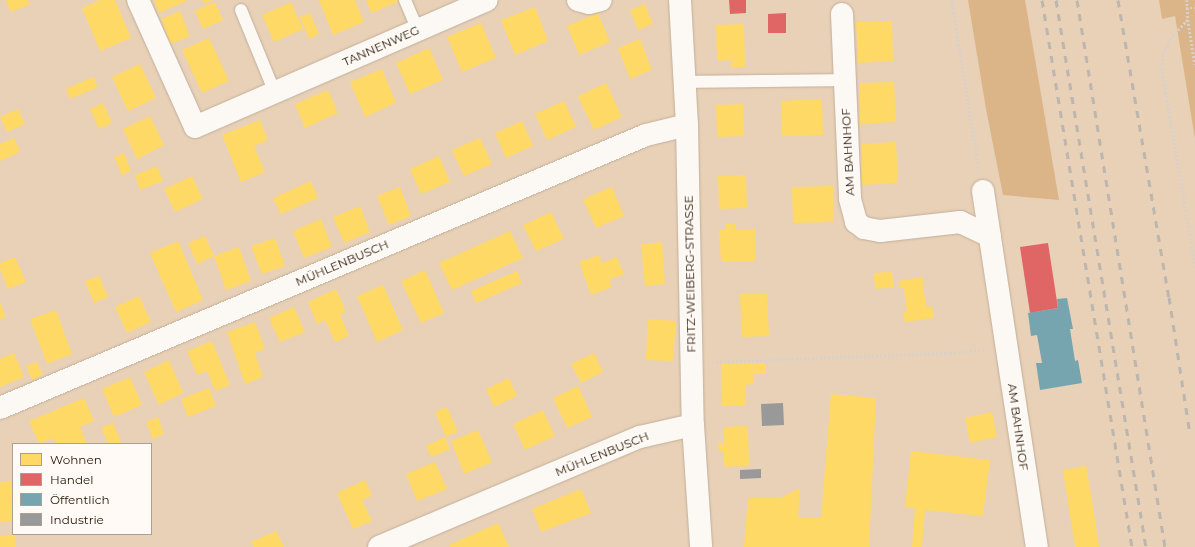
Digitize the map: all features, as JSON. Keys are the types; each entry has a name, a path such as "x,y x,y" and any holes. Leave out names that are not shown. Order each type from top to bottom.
{"street":[{"name":"TANNENWEG","path":"138,0 195,127 487,0"},
{"path":"578,0 589,3 600,0"},
{"name":"FRITZ-WEIBERG-STRASSE","path":"680,0 687,125 694,425 701,547"},
{"name":"AM BAHNHOF","path":"842,14 850,199 856,222 864,228 880,231 960,222 990,236"},
{"name":"MÜHLENBUSCH","path":"0,408 646,135 687,125"},
{"name":"AM BAHNHOF","path":"983,191 1037,547"},
{"name":"MÜHLENBUSCH","path":"379,547 640,437 694,425"}],"lane":[{"path":"405,0 418,30"},
{"path":"241,10 275,93"},
{"path":"684,82 844,80"}],"path":[{"path":"952,0 983,191"},
{"path":"1187,0 1186,8 1195,64"},
{"path":"1186,8 1195,8"},
{"path":"1188,20 1171,38 1162,55 1162,68 1195,266"},
{"path":"692,363 950,353 1007,347"}],"shaded area":[{"path":"968,0 1025,0 1059,200 1003,195 986,109"},
{"path":"1159,0 1195,0 1195,139 1175,16 1162,19"}],"building: Wohnen":[{"path":"6,0 28,0 30,4 11,12"},
{"path":"100,0 115,0 131,38 100,51 82,8"},
{"path":"154,0 188,0 159,13"},
{"path":"202,0 213,0 204,4"},
{"path":"319,0 355,0 364,22 333,35"},
{"path":"366,0 397,0 398,2 371,13"},
{"path":"215,2 223,20 203,29 195,11"},
{"path":"291,2 303,29 274,42 262,15"},
{"path":"645,4 653,24 638,30 630,10"},
{"path":"535,7 548,41 515,55 501,20"},
{"path":"180,11 190,36 171,44 161,19"},
{"path":"310,13 319,34 309,39 300,17"},
{"path":"598,13 610,42 579,55 567,26"},
{"path":"892,21 893,61 858,63 856,22"},
{"path":"481,23 496,58 462,72 447,37"},
{"path":"744,24 745,67 731,68 731,60 717,61 716,25"},
{"path":"209,38 229,81 202,93 182,50"},
{"path":"640,39 652,70 630,79 618,48"},
{"path":"429,48 443,80 410,94 396,63"},
{"path":"140,64 156,98 128,111 112,77"},
{"path":"382,69 396,103 365,117 350,82"},
{"path":"93,77 98,87 70,99 66,89"},
{"path":"894,82 896,122 860,124 859,83"},
{"path":"606,83 622,117 594,130 578,96"},
{"path":"328,90 338,113 305,128 295,104"},
{"path":"822,99 823,135 782,136 781,101"},
{"path":"564,101 576,127 547,140 535,114"},
{"path":"103,103 112,123 99,129 90,109"},
{"path":"743,104 744,136 717,137 716,105"},
{"path":"18,109 25,124 7,132 0,117"},
{"path":"150,116 164,145 137,159 123,129"},
{"path":"260,120 268,140 254,146 265,172 241,182 222,135"},
{"path":"522,121 533,146 506,158 495,133"},
{"path":"14,138 20,152 0,161 0,144"},
{"path":"480,138 492,164 464,176 452,150"},
{"path":"896,142 898,183 862,185 861,144"},
{"path":"124,153 131,171 122,175 114,157"},
{"path":"439,156 450,182 421,194 410,169"},
{"path":"157,166 163,181 140,190 135,175"},
{"path":"746,175 747,208 719,209 718,176"},
{"path":"192,176 203,199 175,212 164,189"},
{"path":"311,181 318,198 281,214 273,198"},
{"path":"833,186 834,222 793,223 792,187"},
{"path":"400,187 411,216 389,225 377,196"},
{"path":"612,187 624,216 596,228 583,199"},
{"path":"360,206 370,232 344,243 333,217"},
{"path":"551,212 564,239 536,251 523,225"},
{"path":"321,219 332,247 304,258 293,231"},
{"path":"726,224 735,224 735,229 755,229 755,261 721,262 719,230 726,229"},
{"path":"510,231 523,258 452,290 439,263"},
{"path":"205,236 214,256 197,264 188,243"},
{"path":"275,238 285,266 262,274 251,246"},
{"path":"178,241 203,300 176,312 150,253"},
{"path":"662,242 665,284 645,286 641,244"},
{"path":"239,247 251,281 226,290 214,256"},
{"path":"599,255 602,263 617,257 624,274 609,280 612,287 591,295 579,262"},
{"path":"15,257 26,282 8,289 0,269 0,263"},
{"path":"425,270 444,313 421,323 401,281"},
{"path":"517,271 522,283 476,303 471,291"},
{"path":"892,272 894,287 876,289 873,273"},
{"path":"99,276 108,297 94,303 85,281"},
{"path":"922,277 926,307 932,306 934,318 905,322 903,312 907,312 904,288 900,288 899,281"},
{"path":"383,285 403,330 377,342 357,296"},
{"path":"336,289 346,312 340,314 349,336 335,342 325,320 317,324 308,302"},
{"path":"740,294 767,294 769,336 742,337"},
{"path":"139,296 151,322 127,333 115,307"},
{"path":"0,302 6,317 0,319"},
{"path":"294,307 305,332 280,342 269,318"},
{"path":"56,310 72,354 47,364 30,319"},
{"path":"648,319 676,321 673,361 646,360"},
{"path":"255,322 265,349 255,353 263,377 245,384 227,332"},
{"path":"212,341 230,385 215,391 207,371 197,375 187,351"},
{"path":"14,353 24,377 0,387 0,359"},
{"path":"594,353 603,372 581,383 571,364"},
{"path":"169,360 183,393 159,405 144,372"},
{"path":"37,362 43,375 32,380 26,366"},
{"path":"766,363 766,374 754,374 754,384 746,385 746,405 722,406 721,364"},
{"path":"130,377 142,405 114,417 102,389"},
{"path":"509,378 517,396 494,407 486,389"},
{"path":"578,386 592,417 567,428 553,398"},
{"path":"209,388 216,406 188,417 181,399"},
{"path":"831,394 876,398 869,547 744,547 748,498 780,498 800,488 798,517 821,518"},
{"path":"84,398 94,421 80,427 87,443 56,443 53,438 39,443 29,421"},
{"path":"447,407 458,432 446,437 435,412"},
{"path":"543,410 555,436 525,450 513,424"},
{"path":"992,412 997,437 970,443 965,418"},
{"path":"158,417 164,434 153,439 146,422"},
{"path":"113,423 122,443 108,443 101,428"},
{"path":"748,426 749,466 724,467 724,451 719,451 718,443 724,443 723,427"},
{"path":"478,430 492,462 464,474 451,441"},
{"path":"445,437 450,449 431,457 426,446"},
{"path":"911,451 990,460 983,516 925,510 922,547 912,547 915,508 905,507"},
{"path":"435,462 447,489 417,501 406,474"},
{"path":"1086,466 1099,547 1075,547 1063,470"},
{"path":"365,480 372,496 362,500 372,521 353,529 337,493"},
{"path":"11,481 12,521 0,522 0,482"},
{"path":"581,489 591,513 541,532 532,509"},
{"path":"498,523 509,547 450,547 449,545"},
{"path":"276,531 284,547 254,547 251,542"},
{"path":"15,535 16,547 0,547 0,536"}],"building: Handel":[{"path":"729,0 746,0 746,13 730,14"},
{"path":"786,13 786,33 768,33 768,14"},
{"path":"1048,243 1058,308 1030,313 1020,247"}],"building: Öffentlich":[{"path":"1067,298 1073,329 1070,329 1075,361 1078,360 1082,383 1040,390 1036,363 1042,363 1037,335 1031,336 1028,313 1058,308 1057,299"}],"building: Industrie":[{"path":"783,403 784,425 762,426 761,404"},
{"path":"761,469 761,478 740,479 740,470"}],"railway":[{"path":"1042,0 1132,547"},
{"path":"1056,0 1146,547"},
{"path":"1077,0 1165,547"},
{"path":"1118,0 1169,297 1190,434"}]}
